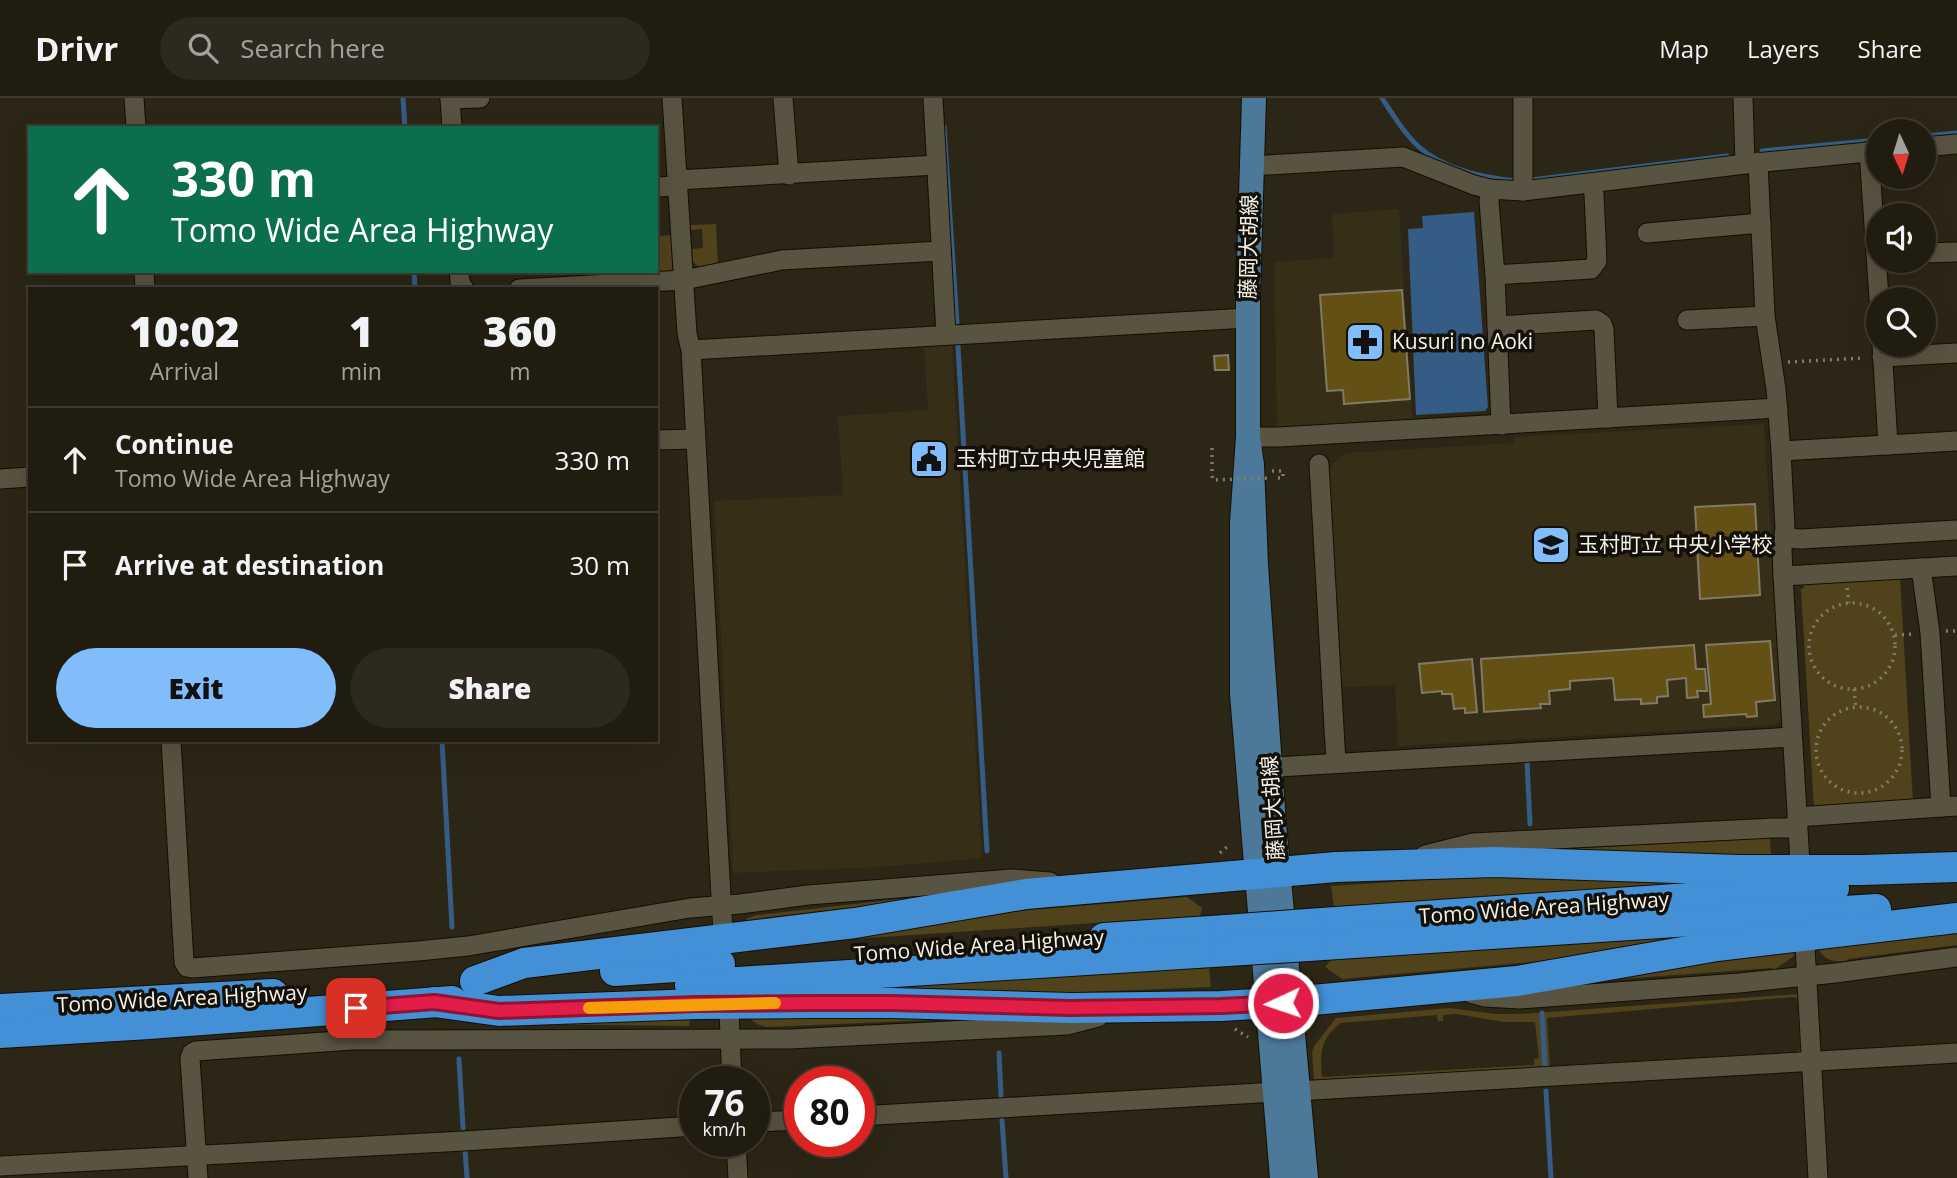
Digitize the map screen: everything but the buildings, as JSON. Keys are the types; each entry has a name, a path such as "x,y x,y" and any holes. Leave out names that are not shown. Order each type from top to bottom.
{"highway":[{"path":"475,981 524,963 855,923 982,900 1082,889 1405,864 1494,862 1740,870 1957,867"},
{"name":"Tomo Wide Area Highway","path":"1307,935 1957,880"},
{"name":"Tomo Wide Area Highway","path":"0,1009 1307,935 1957,903"},
{"path":"434,1002 499,1011 814,1003 1122,1008 1517,981 1717,946 1957,918"},
{"name":"Tomo Wide Area Highway","path":"0,1032 149,1024 1227,940"}],"main road":[{"name":"藤岡大胡線","path":"1254,98 1248,318 1248,438 1242,523 1241,675 1276,876 1270,999 1306,1178"},
{"name":"藤岡大胡線","path":"1248,438 1252,465 1256,565 1257,768"},
{"name":"藤岡大胡線","path":"1270,999 1276,876"},
{"name":"藤岡大胡線","path":"1282,1178 1288,1091"},
{"path":"1288,1091 1297,1178"}],"street":[{"path":"134,98 135,126"},
{"path":"452,126 450,99 481,98"},
{"path":"672,98 687,334 691,351 723,933"},
{"path":"783,98 789,175"},
{"path":"933,98 946,335"},
{"path":"1523,98 1523,191"},
{"path":"1743,98 1761,223 1765,316 1778,408 1785,519 1783,576 1800,863"},
{"path":"1936,146 1957,144"},
{"path":"1251,166 1403,156 1490,190 1523,191 1866,152"},
{"path":"658,187 677,183 937,165"},
{"path":"1494,275 1591,269 1597,261 1592,183"},
{"path":"1490,190 1501,425"},
{"path":"1647,233 1761,223"},
{"path":"556,287 684,280 782,260 942,251"},
{"path":"1936,252 1957,251"},
{"path":"1687,320 1765,316"},
{"path":"691,351 1248,318"},
{"path":"1497,326 1596,320 1599,322 1604,329 1608,418"},
{"path":"1936,353 1957,353"},
{"path":"1879,357 1888,445"},
{"path":"1248,438 1778,408"},
{"path":"658,440 695,439"},
{"path":"1781,451 1957,441"},
{"path":"1319,464 1336,763"},
{"path":"0,479 28,477"},
{"path":"1784,538 1957,530"},
{"path":"1783,576 1957,566"},
{"path":"1405,864 1436,852 1473,843 1774,828 1797,823 1949,807 1921,568"},
{"path":"1257,768 1792,737"},
{"path":"171,742 184,961 187,967 192,968 418,951 497,942 690,908 808,895 1012,878 1040,880 1082,889"},
{"path":"1805,947 1818,1178"},
{"path":"1456,986 1485,996 1520,999 1739,983 1957,957"},
{"path":"198,1178 190,1058 196,1051 352,1040 803,1039 1067,1025 1122,1008"},
{"path":"729,1012 731,1066"},
{"path":"875,1115 1957,1053"},
{"path":"0,1166 679,1127"},
{"path":"737,1157 738,1178"}],"path":[{"path":"1780,363 1866,354"},
{"path":"1212,448 1213,480 1283,478 1283,471 1270,471"},
{"path":"1849,603 1863,604 1876,610 1895,635 1893,660 1886,672 1875,682 1854,688 1834,685 1823,677 1814,666 1810,652 1812,632 1823,614 1835,606 1849,603"},
{"path":"1854,688 1856,708"},
{"path":"1856,708 1870,709 1893,724 1900,737 1902,751 1899,765 1892,777 1882,786 1869,792 1855,793 1841,789 1829,781 1816,757 1816,743 1821,729 1830,719 1842,711 1856,708"}],"shaded area":[{"path":"1399,209 1412,420 1278,428 1274,262 1334,258 1332,214"},
{"path":"716,224 718,268 705,272 693,262 692,249 703,248 702,229 691,230 691,225"},
{"path":"678,235 681,263 670,274 653,274 658,273 658,236"},
{"path":"952,343 982,858 880,867 733,873 714,501 843,495 838,416 928,410 924,345"},
{"name":"玉村町立 中央小学校","path":"1764,424 1783,719 1775,725 1398,746 1395,685 1339,687 1327,470 1345,453 1514,443 1514,437"},
{"path":"1900,577 1913,802 1814,808 1801,589 1804,588 1804,583"},
{"path":"1770,838 1771,857 1578,855 1578,845 1583,845 1584,848"},
{"path":"1505,875 1505,878 1721,882 1450,902 1448,899 1334,907 1331,886"},
{"path":"1005,887 742,924 757,915 907,898 909,894"},
{"path":"1187,897 1202,908 1200,916 837,940 995,913"},
{"path":"1957,927 1957,945 1848,959 1845,962 1826,958 1818,948"},
{"path":"1710,935 1597,956 1342,979 1325,967 1331,960 1345,958"},
{"path":"1795,948 1794,956 1774,970 1771,968 1580,982"},
{"path":"1209,966 1211,987 1031,994 882,988 973,980"},
{"path":"1799,994 1804,1049 1799,1055 1314,1081 1314,1046 1336,1018 1450,1008 1495,1014","holes":["1797,998 1798,1004 1800,1050 1796,1052 1550,1066 1547,1018","1455,1014 1505,1022 1535,1022 1539,1058 1534,1059 1534,1065 1322,1077 1321,1061 1325,1041 1341,1023 1437,1015 1438,1021 1443,1021 1443,1015"]},
{"path":"746,1011 1056,1015 766,1027 754,1022"},
{"path":"690,1017 689,1026 524,1024"}],"water":[{"path":"1474,212 1488,407 1485,411 1416,415 1408,229 1423,228 1422,216"}],"waterway":[{"path":"403,98 405,126"},
{"path":"1382,98 1408,136 1429,155 1466,172 1518,181"},
{"path":"944,127 957,323"},
{"path":"1936,135 1957,133"},
{"path":"1762,151 1866,141"},
{"path":"1531,180 1727,156"},
{"path":"414,273 415,287"},
{"path":"958,346 987,851"},
{"path":"442,742 452,927"},
{"path":"1527,762 1530,824"},
{"path":"1542,1013 1545,1066"},
{"path":"999,1053 1001,1096"},
{"path":"459,1059 463,1128"},
{"path":"1546,1091 1551,1178"},
{"path":"1002,1120 1006,1178"},
{"path":"465,1150 467,1178"}],"slow traffic":[{"path":"589,1008 775,1003"}],"place":[{"name":"Kusuri no Aoki","path":"1365,342"},
{"name":"玉村町立中央児童館","path":"929,459"},
{"name":"玉村町立 中央小学校","path":"1551,545"}],"route":[{"path":"356,1008 434,1002 499,1011 697,1004 892,1003 1122,1008 1283,1003"}]}
